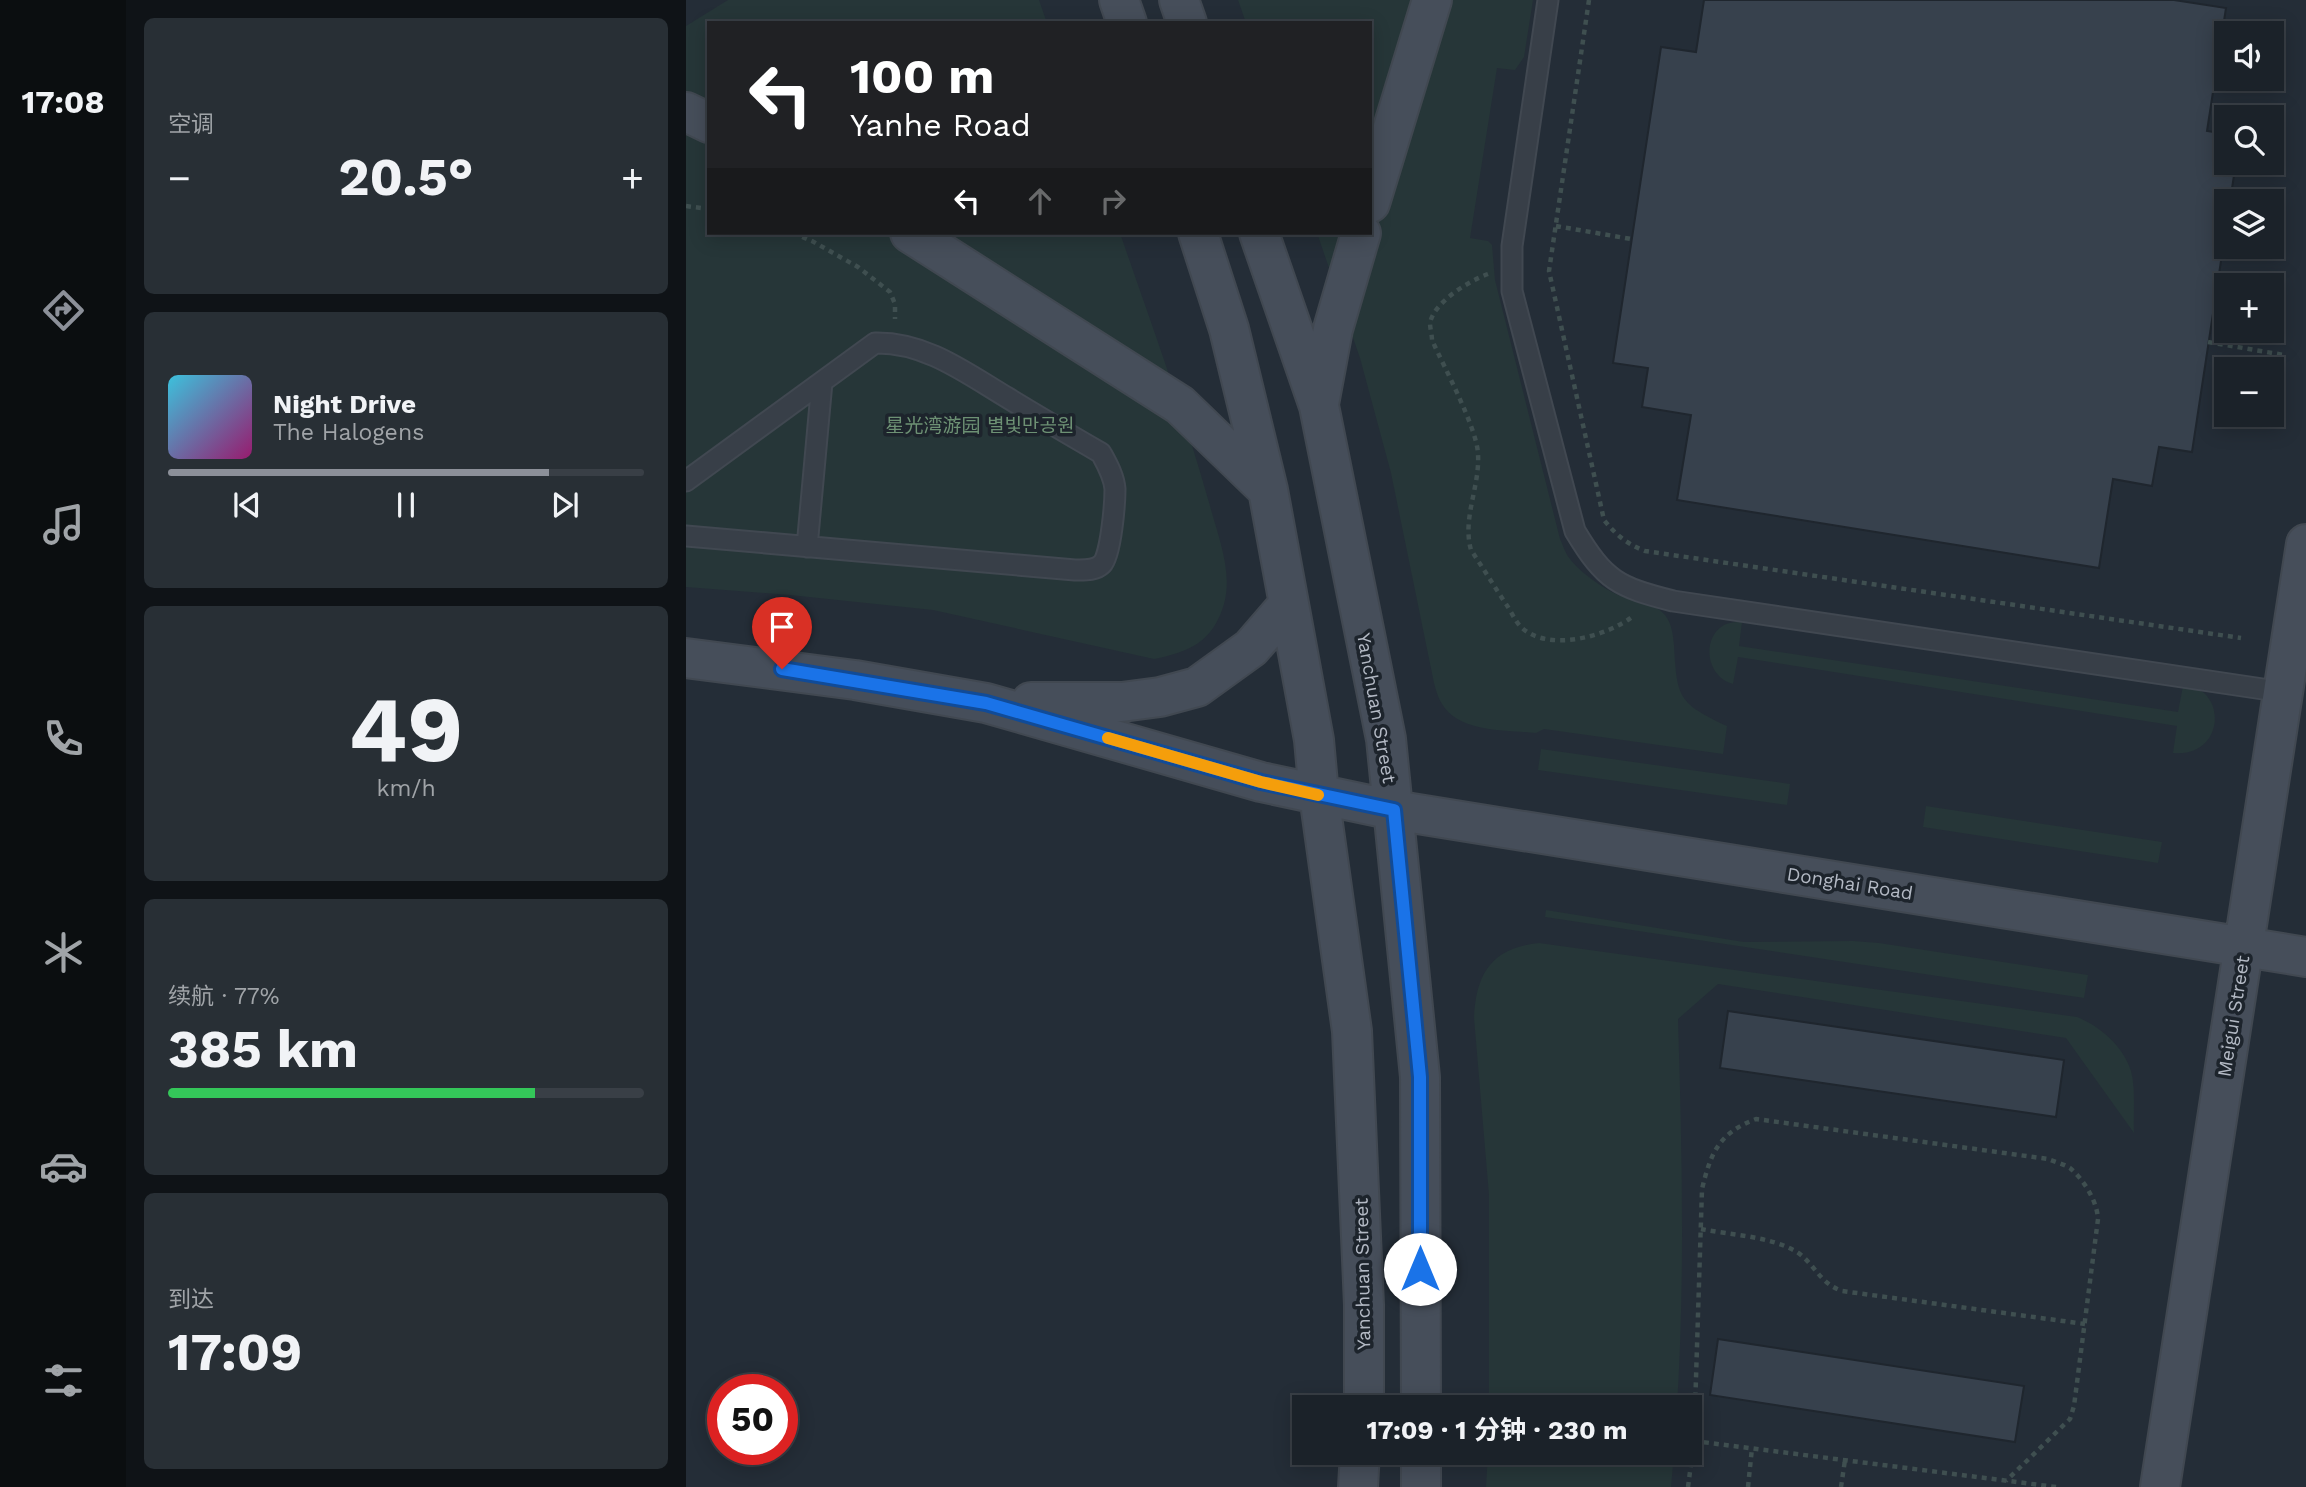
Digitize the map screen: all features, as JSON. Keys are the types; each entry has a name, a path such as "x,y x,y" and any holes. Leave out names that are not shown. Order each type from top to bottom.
{"main road":[{"path":"1119,0 1126,21"},
{"path":"1179,0 1185,21"},
{"path":"1372,195 1432,0"},
{"path":"686,113 707,122"},
{"path":"913,235 1180,405 1269,490"},
{"name":"Yanchuan Street","path":"1199,235 1229,329 1269,490 1314,740 1319,795 1352,1031 1363,1292 1364,1395"},
{"name":"Yanchuan Street","path":"1260,235 1319,406 1386,739 1420,1077 1421,1395"},
{"path":"1319,406 1333,329 1360,235"},
{"name":"Meigui Street","path":"2160,1487 2306,544"},
{"path":"686,657 855,680 986,703 1122,702 1160,697 1197,687 1251,648 1289,604"},
{"name":"Donghai Road","path":"986,703 1261,782 1394,810 2306,957"},
{"path":"1358,1487 1359,1465"},
{"path":"1421,1465 1421,1487"}],"lane":[{"path":"1548,0 1512,246 1512,291 1575,531 1592,560 1611,578 1636,591 1673,601 2283,692"},
{"path":"686,481 875,343 909,346 944,359 1101,453 1115,488 1109,547 1103,563 1094,569 1075,570 686,536"},
{"path":"807,547 822,382"}],"path":[{"path":"1590,0 1549,271 1604,520 1615,534 1630,545 1645,551 2241,638"},
{"path":"686,206 707,209"},
{"path":"1556,226 1631,239"},
{"path":"798,235 858,267 890,292 895,304 895,344"},
{"path":"1512,266 1474,279 1437,309 1430,323 1432,340 1473,432 1479,454 1467,536 1471,550 1521,627 1535,635 1555,639 1591,637 1615,629 1632,618 1651,595"},
{"path":"2208,342 2284,355"},
{"path":"1696,1395 1702,1189 1708,1165 1719,1144 1736,1126 1756,1119 2048,1159 2069,1167 2086,1186 2098,1209 2085,1324 2070,1419 2006,1481"},
{"path":"1701,1229 1787,1246 1801,1255 1829,1286 1842,1291 2085,1324"},
{"path":"1702,1442 2056,1487"},
{"path":"1748,1487 1752,1448"},
{"path":"1841,1487 1845,1460"},
{"path":"1688,1487 1691,1465"}],"green space":[{"name":"星光湾游园 별빛만공원","path":"728,0 1039,0 1046,21 707,21 707,235 1121,235 1189,437 1226,567 1224,604 1213,628 1198,643 1178,653 1154,659 933,610 686,587 686,26"},
{"path":"1238,0 1533,0 1524,57 1515,70 1497,68 1470,238 1488,241 1492,245 1495,280 1565,552 1591,579 1616,594 1654,607 1665,615 1673,633 1679,688 1689,704 1727,726 1723,754 1544,729 1536,733 1485,728 1460,720 1442,704 1434,683 1391,473 1360,358 1318,235 1372,235 1372,21 1245,21"},
{"path":"1742,622 1739,646 2178,712 2183,686 2197,689 2208,697 2215,721 2204,744 2191,752 2173,753 2177,726 1738,657 1733,684 1718,675 1710,659 1709,650 1711,641 1721,627"},
{"path":"1541,749 1790,784 1787,805 1538,770"},
{"path":"1926,806 2162,842 2158,863 1923,827"},
{"path":"1546,910 1744,942 1879,943 2088,975 2084,998 1545,917"},
{"path":"1539,943 2077,1017 2110,1038 2128,1062 2133,1086 2134,1133 2066,1038 1718,984 1678,1019 1682,1262 1678,1395 1489,1395 1489,1195 1474,1018 1475,1002 1478,988 1490,965 1509,950"},
{"path":"1487,1465 1673,1465 1671,1487 1486,1487"}],"building":[{"path":"1704,0 2174,0 2226,8 2224,21 2214,21 2214,86 2207,131 2214,132 2214,175 2234,175 2232,189 2214,189 2214,259 2221,259 2219,273 2214,273 2214,307 2192,452 2159,447 2152,486 2113,479 2099,568 1677,500 1691,415 1642,407 1648,368 1613,363 1661,47 1696,52"},
{"path":"1728,1011 2064,1060 2056,1117 1720,1068"},
{"path":"1718,1339 2024,1386 2015,1442 1710,1395"}],"slow traffic":[{"path":"1108,738 1261,782 1318,795"}],"route":[{"path":"782,669 986,703 1261,782 1394,810 1420,1077 1420,1269"}]}
